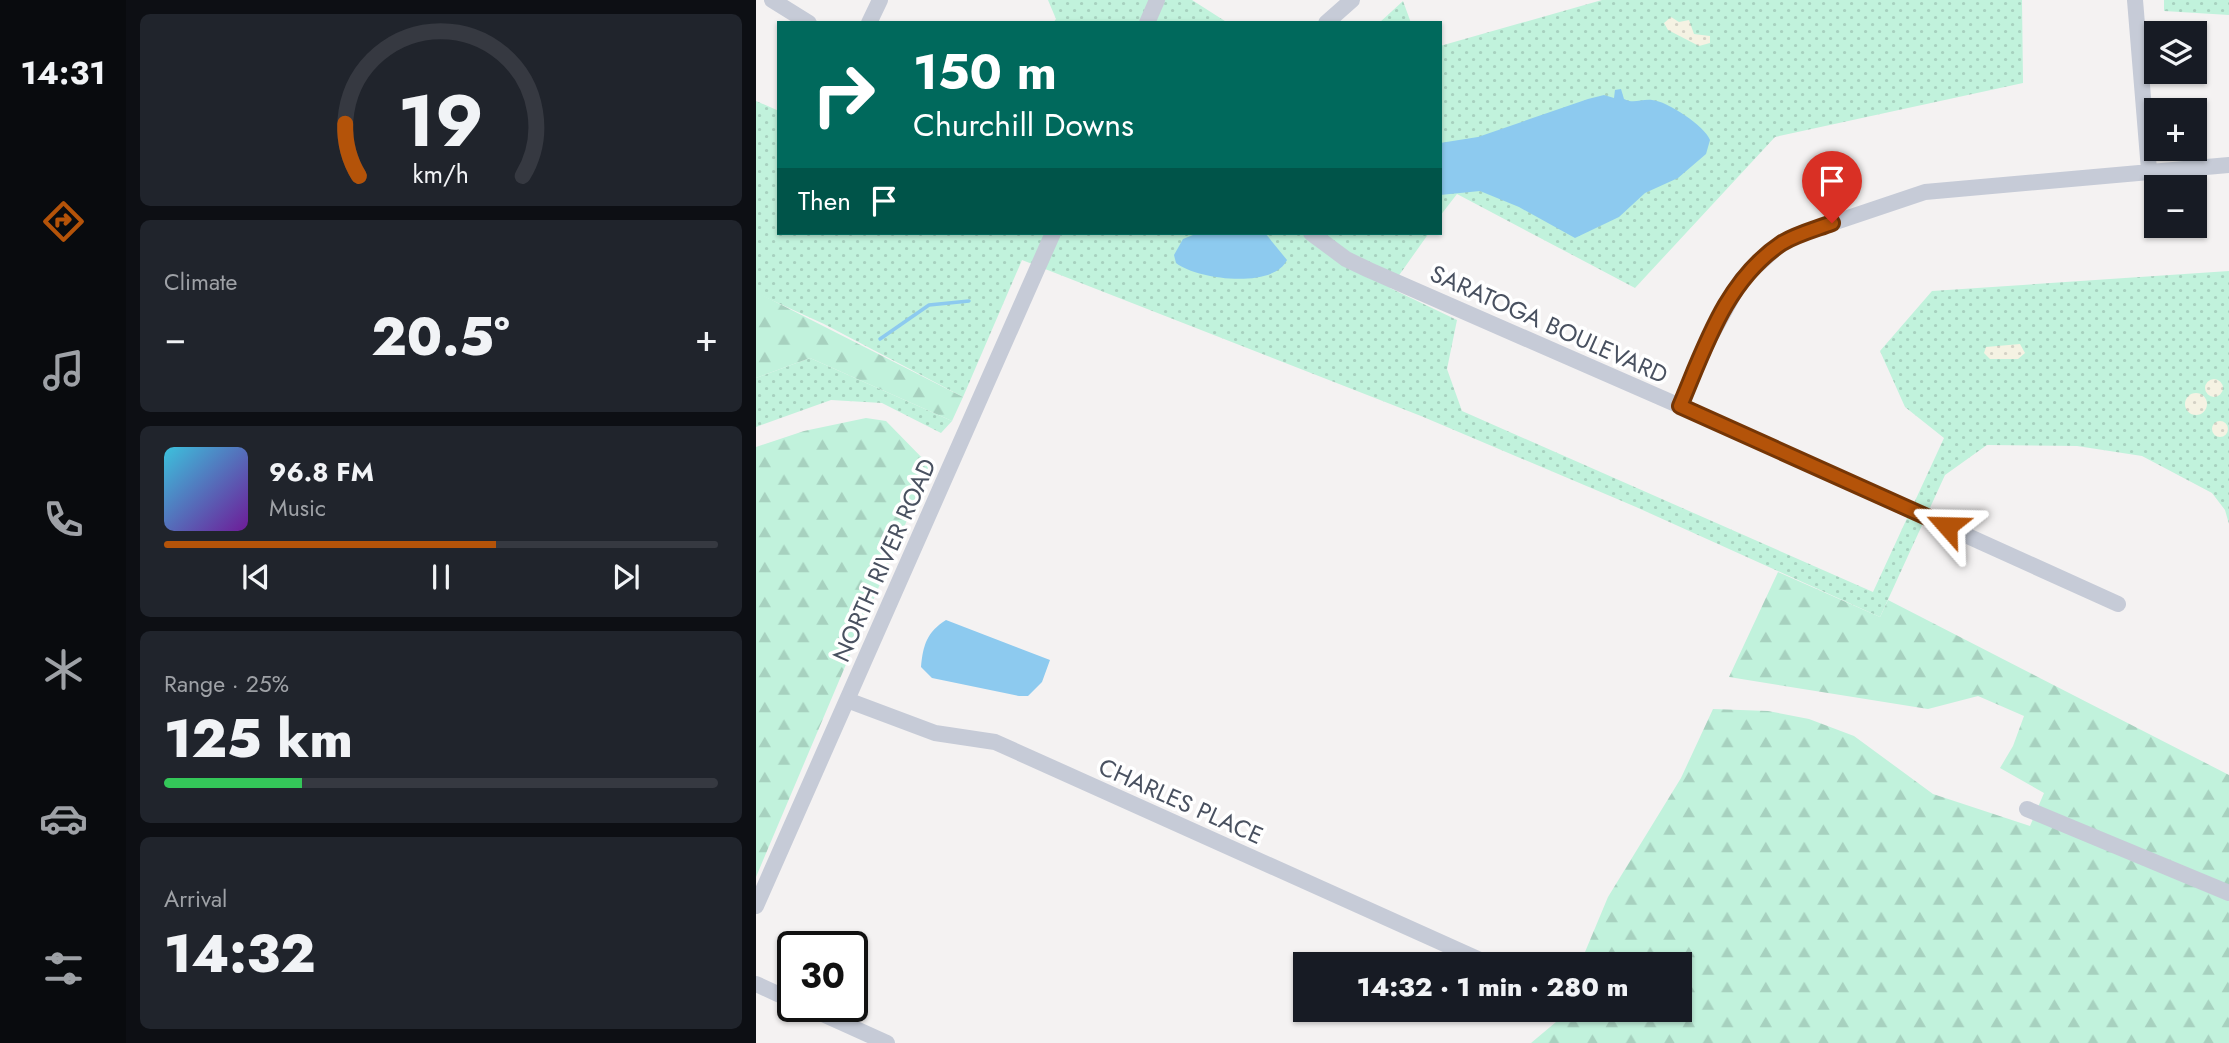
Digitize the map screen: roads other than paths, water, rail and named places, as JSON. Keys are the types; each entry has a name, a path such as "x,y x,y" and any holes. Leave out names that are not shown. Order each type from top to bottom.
{"street":[{"path":"772,0 806,21"},
{"path":"870,21 880,0"},
{"path":"1147,21 1157,0"},
{"path":"1328,21 1352,0"},
{"path":"2135,0 2149,170"},
{"path":"1680,406 1728,301 1756,263 1783,243 1925,192 2229,165"},
{"name":"NORTH RIVER ROAD","path":"756,906 1052,235"},
{"name":"SARATOGA BOULEVARD","path":"1314,235 1346,259 1369,270 1680,406 2118,604"},
{"name":"CHARLES PLACE","path":"847,700 935,733 995,742 1462,952"},
{"path":"2027,809 2229,893"},
{"path":"756,984 777,994"},
{"path":"840,1022 887,1043"}],"water":[{"path":"1621,89 1624,99 1627,100 1659,101 1676,109 1707,134 1710,140 1706,154 1678,178 1645,193 1619,217 1575,238 1519,207 1480,191 1442,195 1442,143 1478,137 1588,99 1604,95 1614,98 1615,90"},
{"path":"1193,235 1267,235 1287,260 1279,269 1252,278 1234,279 1201,274 1176,263 1174,255 1183,239"},
{"path":"946,620 1050,660 1042,682 1028,696 1019,696 932,678 921,667 923,652 930,634"}],"waterway":[{"path":"880,339 929,305 969,301"}]}
